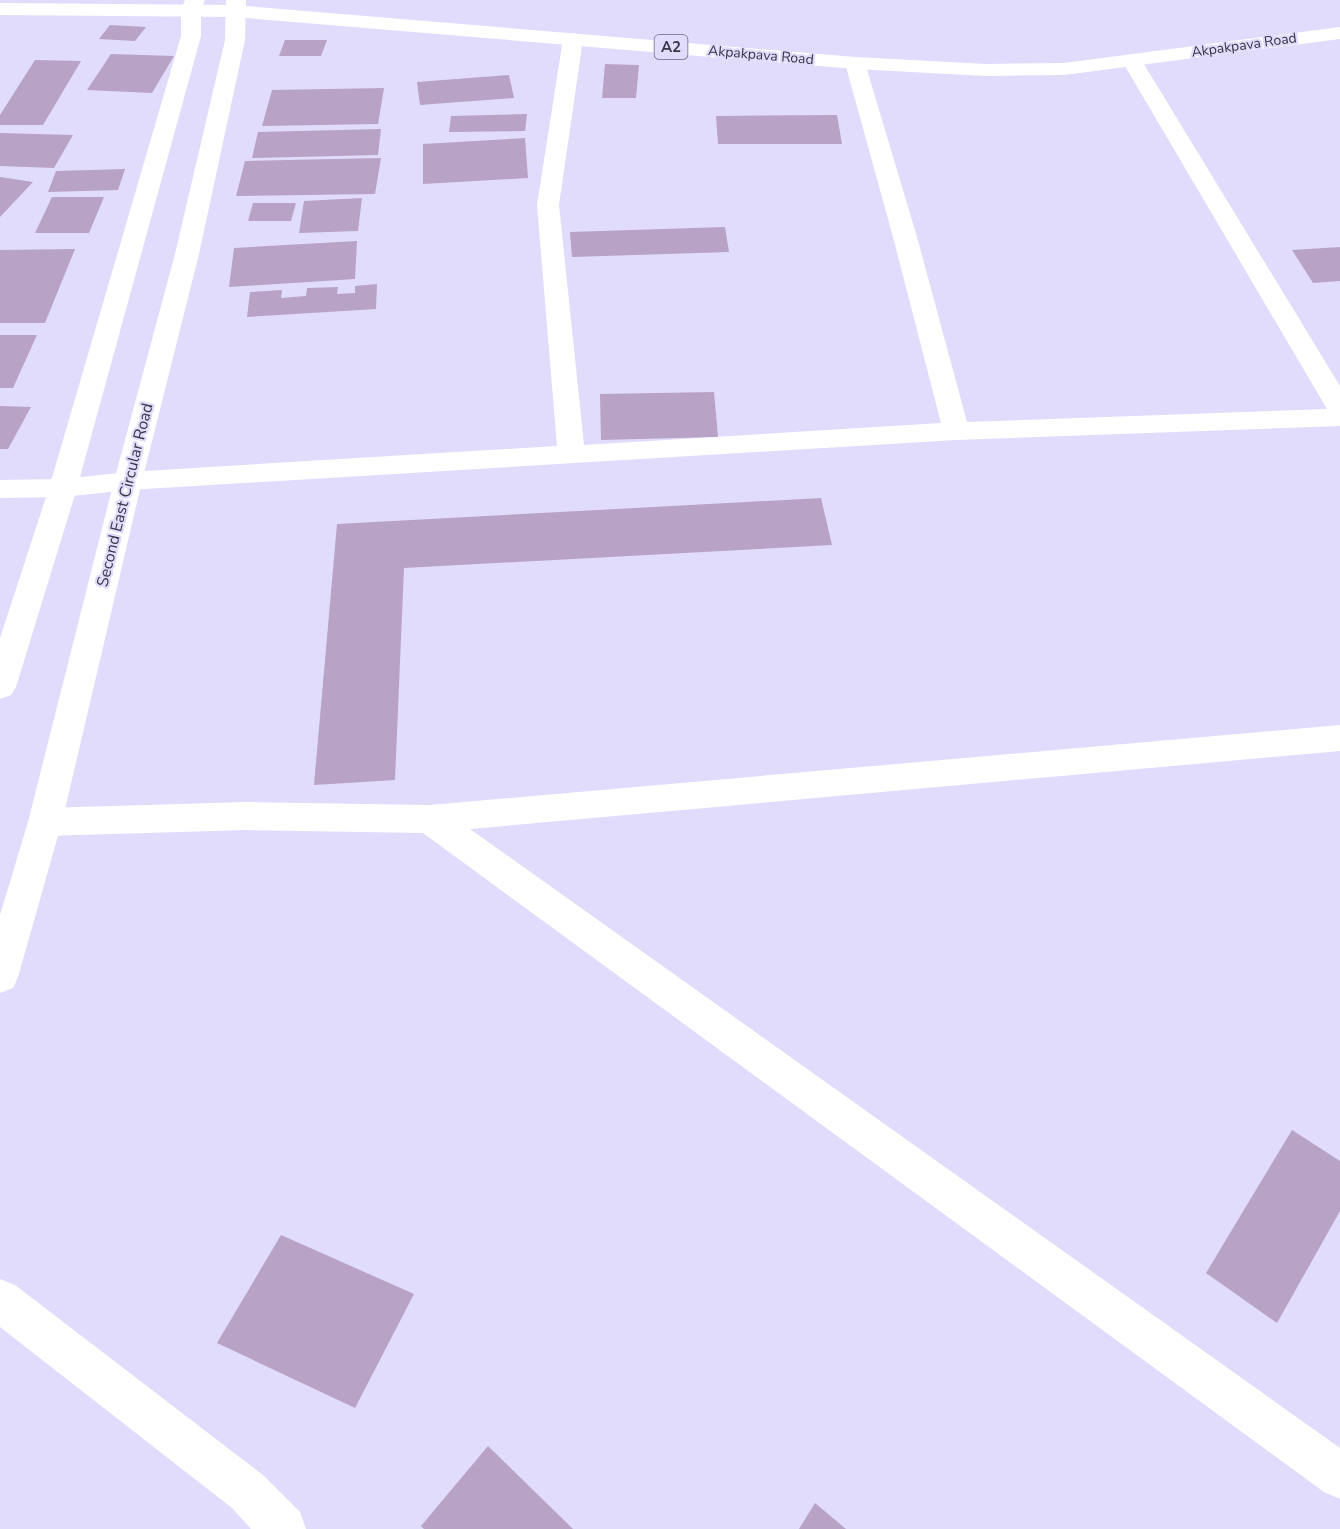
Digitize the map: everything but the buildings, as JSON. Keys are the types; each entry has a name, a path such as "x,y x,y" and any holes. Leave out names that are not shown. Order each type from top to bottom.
{"main road":[{"path":"0,687 63,488 191,36 193,5"},
{"name":"Akpakpava Road","path":"0,9 235,5 573,39 855,63 986,70 1064,69 1340,33"},
{"name":"Second East Circular Road","path":"0,977 8,918 45,822 128,482 188,254 235,40 235,5"},
{"name":"Akpakpava Road","path":"759,35 895,50 1044,55 1340,16"},
{"path":"571,455 548,205 573,39"},
{"path":"1132,61 1340,408"},
{"path":"855,63 905,237 956,431"},
{"path":"0,489 63,488 128,482 956,431 1340,417"},
{"path":"45,822 246,816 430,819 1340,738"},
{"path":"430,819 1340,1476"},
{"path":"0,1300 248,1492 283,1529"}]}
